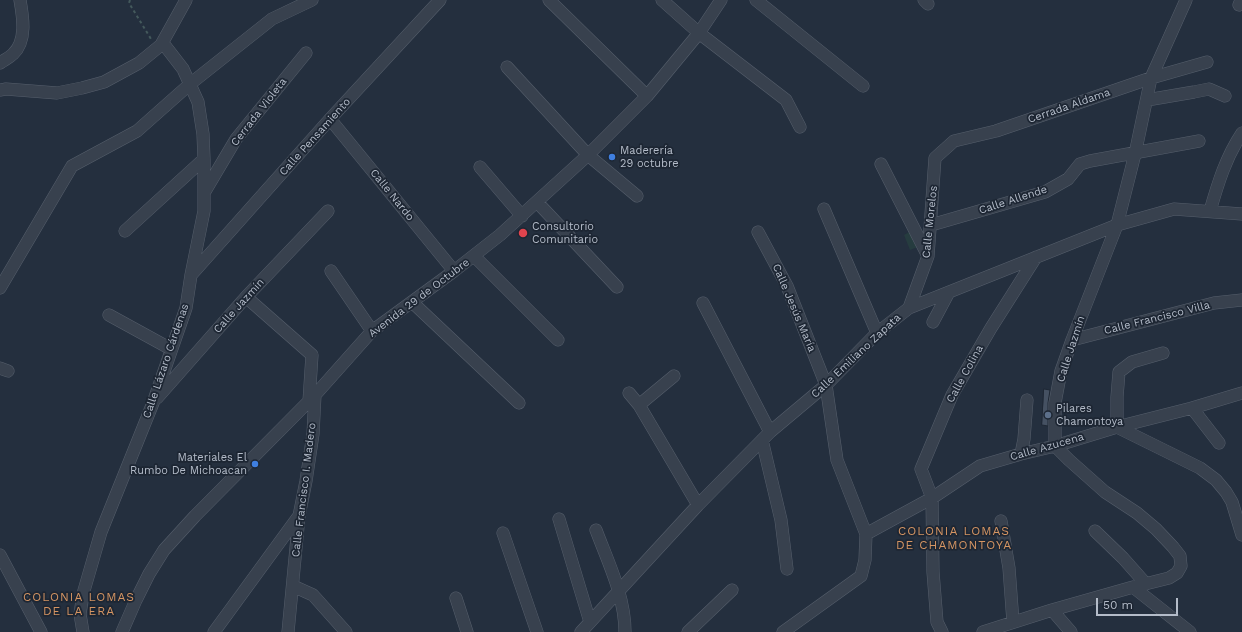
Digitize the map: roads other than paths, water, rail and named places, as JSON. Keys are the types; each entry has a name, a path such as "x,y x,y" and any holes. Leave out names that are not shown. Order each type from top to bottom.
{"street":[{"path":"0,63 14,54 22,40 23,18 20,0"},
{"path":"0,90 6,89 57,93 104,82 139,63 164,46 186,0"},
{"path":"0,288 72,166 137,131 190,84 272,18 312,0"},
{"name":"Calle Pensamiento","path":"191,275 330,119 440,0"},
{"path":"549,0 647,96"},
{"path":"662,0 699,33 786,100 800,127"},
{"name":"Avenida 29 de Octubre","path":"122,632 149,574 164,550 195,516 312,398 372,331 474,256 522,216 588,155 647,96 699,33 721,0"},
{"path":"756,0 863,86"},
{"name":"Calle Jazmín","path":"1055,446 1056,397 1061,371 1117,225 1135,154 1151,78 1186,0"},
{"name":"Calle Lázaro Cárdenas","path":"83,632 80,614 83,594 101,532 153,403 186,308 204,211 203,134 198,102 183,69 164,46"},
{"name":"Cerrada Violeta","path":"204,193 236,138 306,53"},
{"name":"Cerrada Aldama","path":"935,158 954,141 996,131 1151,78 1207,62"},
{"path":"507,67 588,155 637,196"},
{"path":"1147,100 1209,88 1225,96"},
{"name":"Calle Nardo","path":"330,119 454,271"},
{"path":"1210,211 1217,185 1231,150 1242,133"},
{"name":"Calle Allende","path":"931,225 1045,192 1068,179 1080,164 1101,158 1135,154 1199,141"},
{"name":"Calle Morelos","path":"909,308 928,256 935,158"},
{"path":"125,230 204,159"},
{"path":"881,164 928,256"},
{"path":"480,167 522,216"},
{"path":"537,202 617,287"},
{"path":"824,209 877,333"},
{"name":"Calle Emiliano Zapata","path":"581,632 698,505 766,436 826,385 877,333 909,308 1117,225 1174,209 1242,214"},
{"name":"Calle Jazmín","path":"153,403 246,297 328,211"},
{"name":"Calle Jesús María","path":"758,232 787,286 826,385 837,460 866,534"},
{"path":"474,256 558,340"},
{"name":"Calle Colina","path":"942,632 938,622 933,572 932,498 921,469 952,395 991,328 1036,257"},
{"path":"331,271 372,331"},
{"path":"933,322 949,292"},
{"name":"Calle Francisco I. Madero","path":"246,297 312,355 313,434 306,481 298,516 293,586 292,631"},
{"name":"Calle Francisco Villa","path":"1072,340 1214,303 1242,300"},
{"path":"412,302 519,403"},
{"path":"703,303 766,436 781,520 787,569"},
{"path":"109,314 171,349"},
{"path":"1163,353 1132,362 1119,372 1117,427 1200,468 1216,480 1232,502 1242,535"},
{"path":"639,405 674,376"},
{"path":"629,392 639,405 698,505"},
{"name":"Calle Azucena","path":"866,534 932,498 980,466 1242,393"},
{"path":"1021,454 1024,439 1027,400"},
{"path":"1192,408 1219,443"},
{"path":"983,632 1000,630 1013,622 1052,610 1133,586 1169,578 1177,573 1181,566 1180,556 1156,529 1137,513 1105,492 1068,460 1055,446"},
{"path":"214,632 298,516"},
{"path":"559,519 590,622"},
{"path":"1001,521 1009,568 1013,622"},
{"path":"596,530 619,590 625,619 625,632"},
{"path":"1095,531 1123,558 1146,584"},
{"path":"504,534 537,632"},
{"path":"783,632 861,576 865,560 866,534"},
{"path":"0,555 41,632"},
{"path":"293,586 313,595 346,632"},
{"path":"1133,586 1190,632"},
{"path":"688,632 732,590"},
{"path":"456,598 467,632"},
{"path":"1052,610 1071,632"}],"place":[{"name":"Maderería 29 octubre","path":"612,157"},
{"name":"Consultorio Comunitario","path":"523,233"},
{"name":"Pilares Chamontoya","path":"1048,415"},
{"name":"Materiales El Rumbo De Michoacan","path":"255,464"}],"district":[{"name":"COLONIA LOMAS DE CHAMONTOYA","path":"954,538"},
{"name":"COLONIA LOMAS DE LA ERA","path":"79,604"}]}
